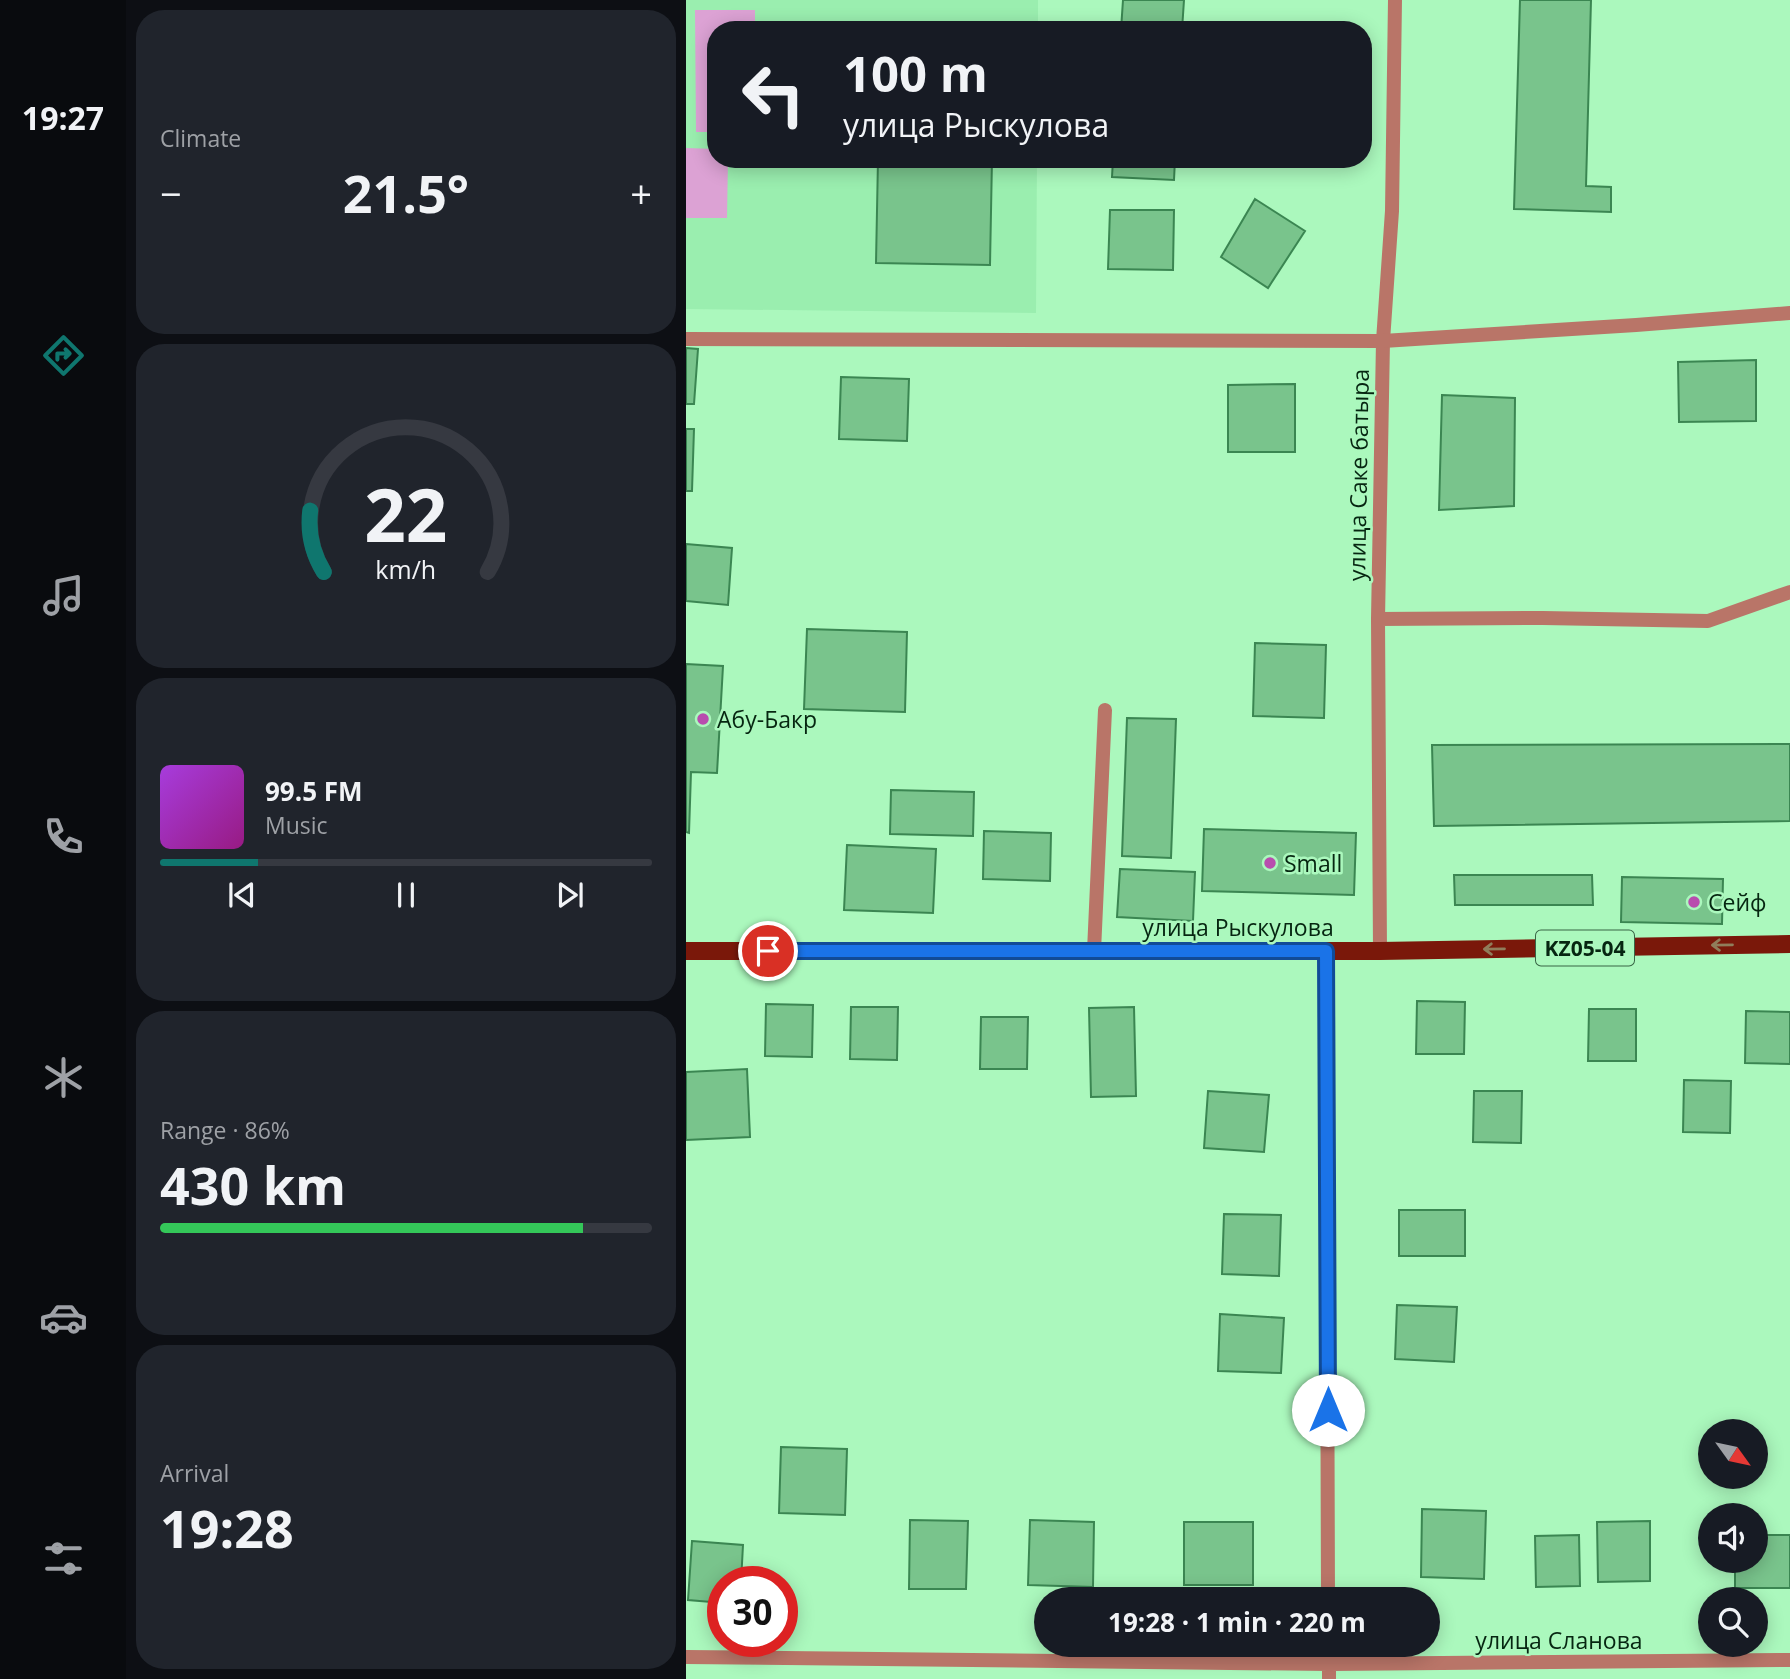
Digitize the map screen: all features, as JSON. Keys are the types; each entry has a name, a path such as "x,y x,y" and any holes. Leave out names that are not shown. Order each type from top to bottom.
{"main road":[{"name":"улица Рыскулова","path":"686,951 1380,951 1790,944"}],"street":[{"name":"улица Саке батыра","path":"1380,951 1378,619 1383,341 1392,211 1395,0"},
{"path":"686,339 1383,341 1636,326 1790,313"},
{"path":"1378,619 1707,621 1790,592"},
{"path":"1094,951 1105,710"},
{"path":"1326,951 1328,1587"},
{"name":"улица Сланова","path":"686,1657 1329,1672 1790,1660"}],"shaded area":[{"path":"686,0 1038,0 1038,21 707,21 707,168 1037,168 1036,313 686,309"},
{"path":"695,10 755,10 755,21 707,21 707,132 696,132"},
{"path":"686,148 707,149 707,168 728,168 727,218 686,218"}],"building":[{"path":"1123,0 1184,0 1183,21 1122,21"},
{"path":"1520,0 1591,0 1586,186 1611,187 1611,212 1514,209"},
{"path":"878,168 992,168 990,265 876,263"},
{"path":"1112,168 1175,168 1174,180 1112,177"},
{"path":"1255,199 1305,231 1268,288 1221,257"},
{"path":"1110,210 1174,210 1173,270 1108,269"},
{"path":"686,348 698,349 694,404 686,404"},
{"path":"1756,360 1756,421 1679,422 1678,362"},
{"path":"841,377 909,379 907,441 839,439"},
{"path":"1295,384 1295,452 1228,452 1228,385"},
{"path":"1442,395 1515,398 1514,506 1439,510"},
{"path":"686,429 694,429 692,491 686,491"},
{"path":"686,544 732,548 728,605 686,601"},
{"path":"807,629 907,632 905,712 804,709"},
{"path":"1255,643 1326,645 1324,718 1253,716"},
{"name":"Абу-Бакр","path":"686,664 723,666 717,773 691,772 689,833 686,832"},
{"path":"1127,718 1176,719 1171,858 1122,856"},
{"path":"1790,744 1790,821 1434,826 1432,745"},
{"path":"891,790 974,792 973,836 890,834"},
{"path":"1204,829 1356,833 1354,895 1202,891"},
{"path":"984,831 1051,833 1050,881 983,879"},
{"path":"847,845 936,849 933,913 844,910"},
{"path":"1120,869 1195,872 1193,921 1117,917"},
{"path":"1454,875 1592,875 1593,905 1455,905"},
{"path":"1622,877 1723,879 1722,924 1621,922"},
{"path":"1417,1001 1465,1002 1464,1054 1416,1054"},
{"path":"766,1004 813,1005 812,1057 765,1056"},
{"path":"851,1007 898,1007 897,1060 850,1059"},
{"path":"1134,1007 1136,1096 1091,1097 1089,1008"},
{"path":"1589,1009 1636,1009 1636,1061 1588,1061"},
{"path":"1746,1011 1790,1012 1790,1064 1745,1063"},
{"path":"981,1017 1028,1017 1027,1069 980,1069"},
{"path":"747,1069 750,1137 686,1140 686,1072"},
{"path":"1684,1080 1731,1081 1730,1133 1683,1132"},
{"path":"1208,1091 1269,1095 1264,1152 1204,1148"},
{"path":"1474,1091 1522,1091 1521,1143 1473,1142"},
{"path":"1399,1210 1465,1210 1465,1256 1399,1256"},
{"path":"1224,1214 1281,1215 1279,1276 1222,1274"},
{"path":"1397,1305 1457,1307 1454,1362 1395,1359"},
{"path":"1220,1314 1284,1318 1281,1373 1218,1371"},
{"path":"781,1447 847,1449 845,1515 779,1513"},
{"path":"1422,1509 1486,1511 1484,1579 1421,1577"},
{"path":"910,1520 968,1521 966,1589 909,1589"},
{"path":"1030,1520 1094,1522 1093,1587 1028,1585"},
{"path":"1650,1521 1650,1581 1598,1582 1597,1522"},
{"path":"1184,1522 1253,1522 1253,1585 1184,1585"},
{"path":"1579,1535 1580,1586 1536,1587 1535,1536"},
{"path":"1768,1535 1790,1535 1790,1588 1735,1587 1735,1573 1768,1573"},
{"path":"692,1541 743,1545 742,1566 707,1566 707,1602 688,1600"}],"place":[{"name":"Абу-Бакр","path":"703,719"},
{"name":"Small","path":"1270,863"},
{"name":"Сейф","path":"1694,902"}],"route":[{"path":"768,951 1326,951 1328,1410"}]}
